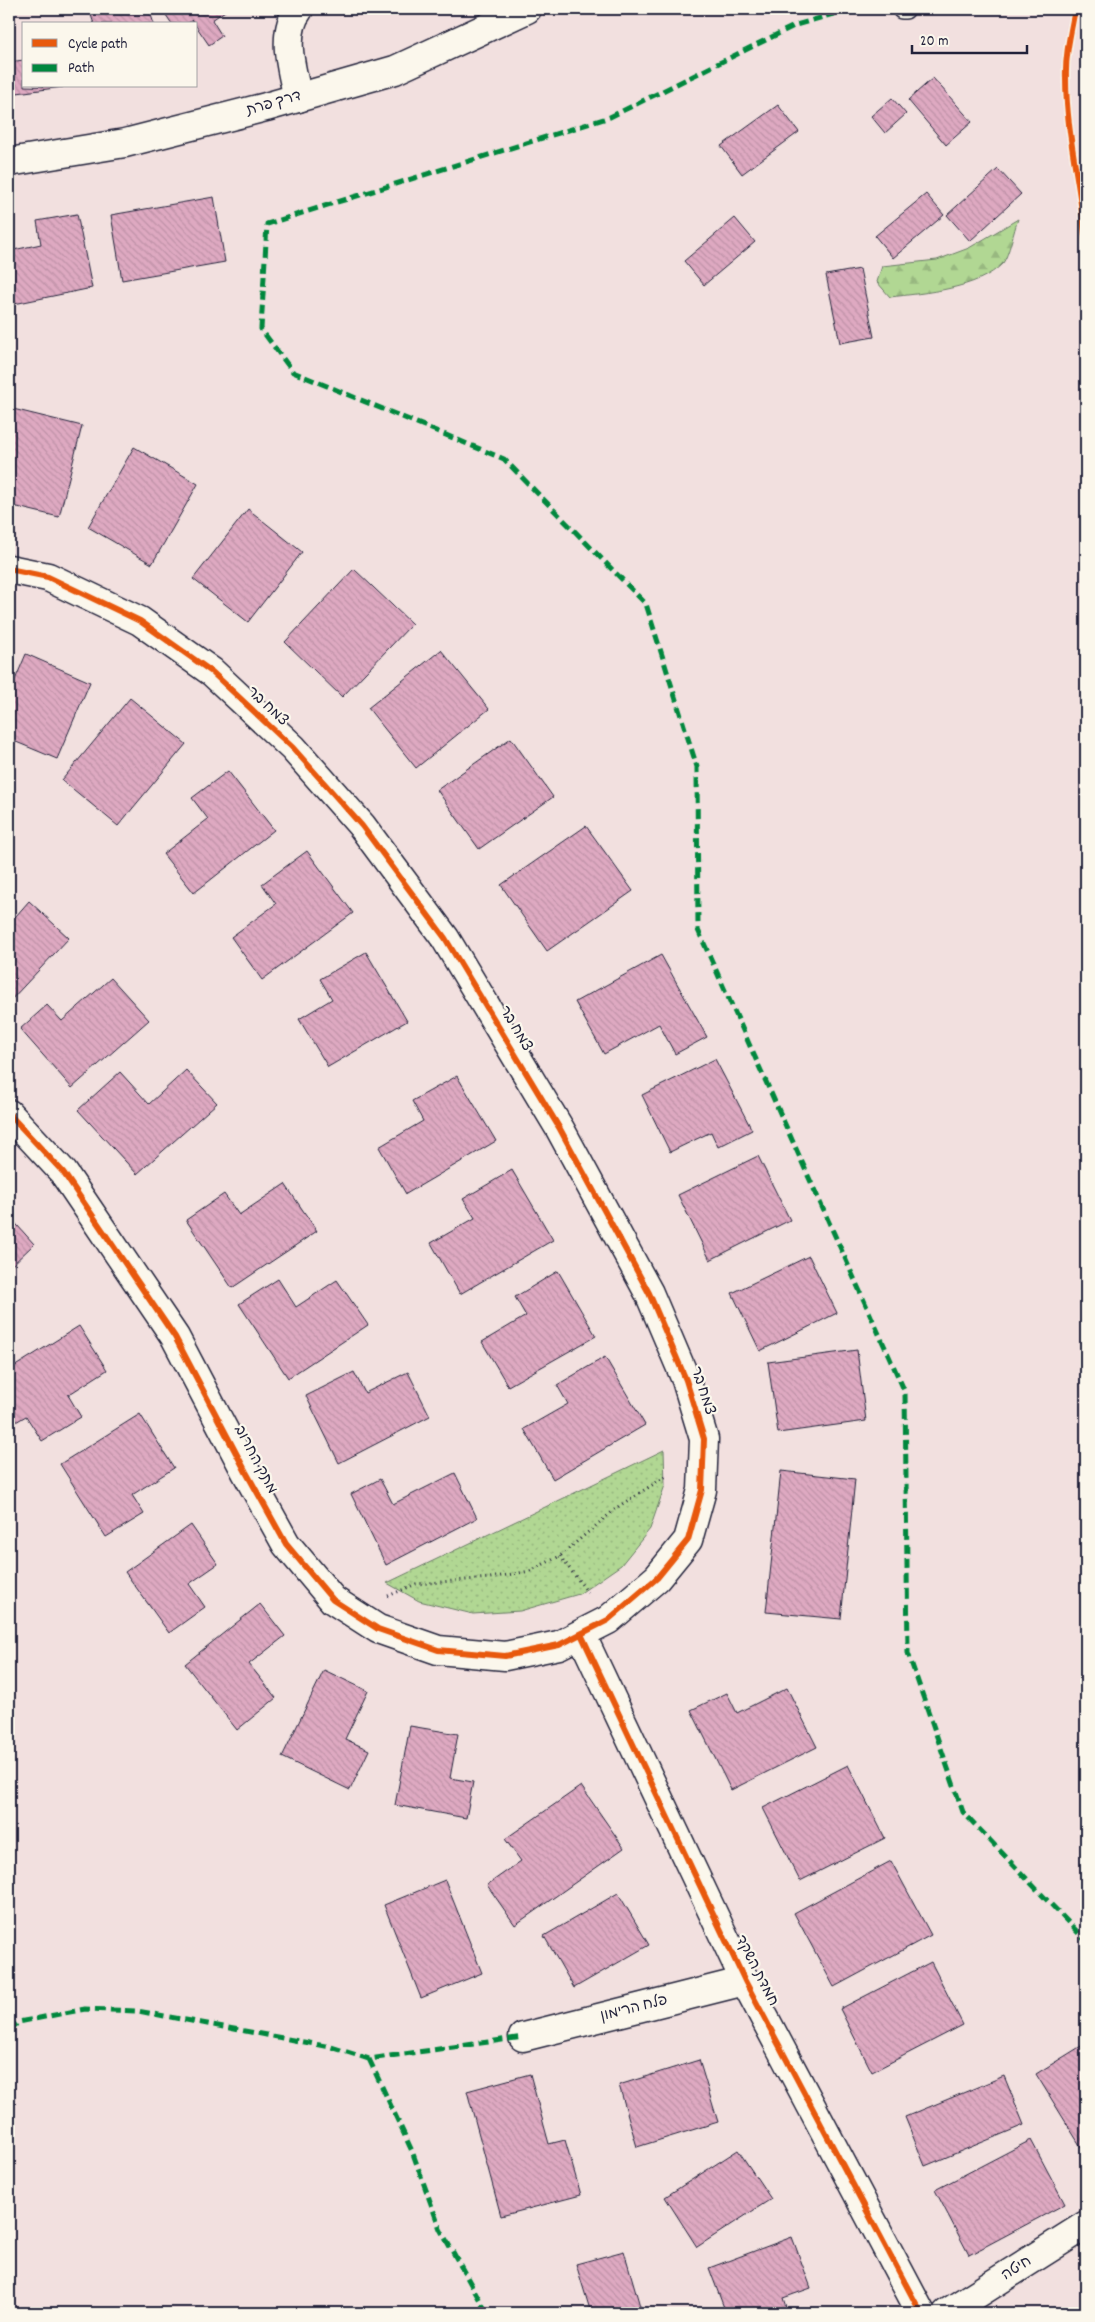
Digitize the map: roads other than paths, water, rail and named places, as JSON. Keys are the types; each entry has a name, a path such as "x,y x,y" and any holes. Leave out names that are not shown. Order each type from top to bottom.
{"street":[{"path":"298,98 288,50 294,16 299,9"},
{"name":"דרך פרת","path":"9,162 124,143 298,98 395,70 527,9"},
{"name":"צמח בר","path":"9,569 48,577 140,621 212,672 293,748 362,826 446,938 565,1138 649,1293 686,1380 704,1439 702,1490 688,1540 657,1578 608,1620 581,1634"},
{"name":"מתק החרוב","path":"9,1114 62,1172 175,1337 286,1544 333,1600 378,1629 438,1650 504,1656 559,1645 581,1634"},
{"name":"חמדת השקד","path":"581,1634 746,1981 921,2313"},
{"name":"פלח הרימון","path":"523,2037 746,1981"},
{"name":"חיטה","path":"947,2313 1086,2225"}]}
